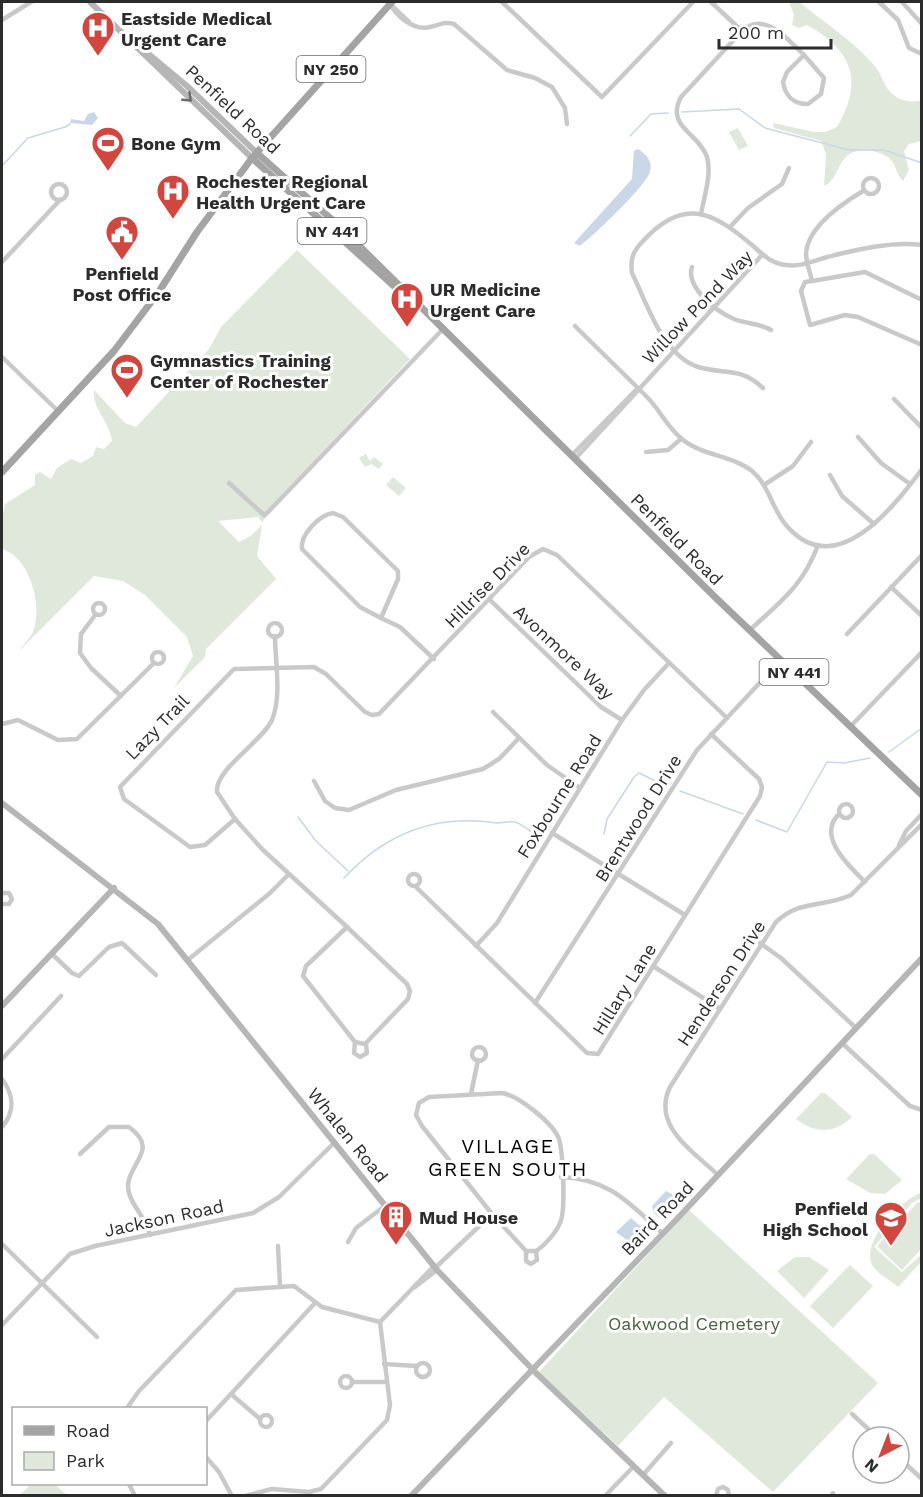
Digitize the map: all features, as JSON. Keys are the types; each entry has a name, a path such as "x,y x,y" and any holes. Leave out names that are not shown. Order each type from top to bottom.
{"main road":[{"name":"NY 250","path":"2,472 114,351 158,294 197,232 254,156 391,3"},
{"name":"Penfield Road","path":"254,156 337,224 414,303 921,795"}],"street":[{"path":"2,20 31,2"},
{"name":"Penfield Road","path":"90,2 133,41 171,71 254,156"},
{"path":"501,2 602,97 693,2"},
{"path":"711,2 742,31"},
{"path":"879,2 898,20 909,48 921,54"},
{"path":"902,2 921,24"},
{"path":"391,3 409,22 424,28 445,22 454,24 502,66 544,82 560,96 565,108 567,124"},
{"path":"701,214 708,169 707,157 678,122 678,103 684,93 742,31 751,25 768,25 804,55 822,73 825,83 818,98 808,104 798,103 790,98 783,82 787,72 804,55"},
{"path":"730,227 748,208 782,184 789,168"},
{"path":"812,281 807,262 807,246 813,234 838,208 863,190"},
{"path":"2,262 60,200"},
{"path":"762,255 730,227 701,214 690,213 665,220 646,237 632,256 632,273 660,332 674,349 694,365 738,371 763,388"},
{"name":"Willow Pond Way","path":"573,457 634,397 638,389 674,349 762,255 773,262 785,265 891,245 921,245"},
{"path":"692,267 691,282 715,306 735,320 771,330"},
{"path":"921,300 865,272 805,282 801,291 810,325 845,315 858,317 921,345"},
{"path":"575,326 638,389"},
{"path":"229,483 264,514 268,512 442,330"},
{"path":"2,357 58,411"},
{"name":"Willow Pond Way","path":"638,389 681,439 707,453 745,466 764,485 788,528 801,538 818,545"},
{"path":"894,399 921,428"},
{"path":"858,437 882,463 910,484"},
{"path":"646,452 668,450 681,439"},
{"path":"764,485 793,466 811,442"},
{"path":"750,630 799,584 808,570 818,545 846,543 874,524 921,469"},
{"path":"830,475 842,496 874,524"},
{"path":"381,618 398,579 396,568 340,515 327,514 302,540 304,553 360,607 381,618 400,627 434,659"},
{"name":"Hillrise Drive","path":"347,695 368,714 379,714 532,554 543,549 550,550 727,718"},
{"path":"847,634 921,555"},
{"path":"891,587 921,616"},
{"name":"Avonmore Way","path":"490,600 601,706 622,720"},
{"path":"96,614 81,634 80,653 91,668 121,696"},
{"path":"275,636 276,702 273,718 261,735 222,777 217,788 219,797 235,819 288,875 347,927 410,989 408,999 366,1044 367,1053 360,1057 354,1053 355,1042"},
{"path":"849,727 921,652"},
{"name":"Brentwood Drive","path":"535,1003 693,756 781,660"},
{"path":"2,724 18,720 54,739 73,741 84,734 154,663"},
{"name":"Foxbourne Road","path":"476,946 497,922 622,720 644,690 669,663"},
{"name":"Lazy Trail","path":"235,819 201,847 190,847 124,799 120,787 231,670 275,667 317,668 347,695"},
{"path":"493,712 558,774 580,788"},
{"name":"Hillary Lane","path":"416,886 587,1053 595,1055 604,1046 762,791 759,779 711,734"},
{"path":"314,781 325,801 335,808 349,810 396,790 483,770 499,759 519,738"},
{"name":"Whalen Road","path":"2,803 152,918 189,959 436,1268 533,1370 664,1496"},
{"path":"840,814 832,823 834,842 848,864 865,882"},
{"name":"Henderson Drive","path":"896,850 906,831 921,814"},
{"name":"Henderson Drive","path":"718,1175 671,1129 664,1106 670,1088 776,922 790,911 811,903 845,898 865,882 921,824"},
{"path":"552,833 685,915"},
{"path":"189,959 270,893 288,875"},
{"path":"2,1006 114,888"},
{"path":"2,893 9,893 12,898 9,904 2,904"},
{"path":"347,927 306,966 303,973 306,983 355,1042 366,1044"},
{"path":"52,954 72,974 79,976 109,947 122,943 156,975"},
{"path":"760,944 781,958 856,1028"},
{"name":"Baird Road","path":"411,1496 663,1234 921,958"},
{"path":"653,966 719,1008"},
{"path":"2,1059 61,996"},
{"path":"842,1043 909,1107 921,1110"},
{"path":"471,1094 478,1060"},
{"path":"2,1079 12,1104 9,1116 2,1127"},
{"path":"502,1093 520,1099 558,1137 561,1222 536,1251 537,1260 531,1264 526,1261 526,1251 492,1214 422,1126 416,1115 419,1103 426,1097 471,1094 502,1093"},
{"path":"80,1154 109,1127 129,1127 138,1136 142,1152 128,1187 132,1200 149,1227 150,1235"},
{"name":"Jackson Road","path":"2,1325 69,1254 95,1246 259,1210 279,1197 335,1142"},
{"path":"561,1177 593,1182 615,1191 663,1234"},
{"path":"348,1242 356,1228 386,1206"},
{"path":"380,1322 492,1214"},
{"path":"2,1244 97,1337"},
{"path":"278,1246 280,1286"},
{"path":"526,1251 536,1251"},
{"path":"128,1407 139,1391 232,1293 241,1289 280,1286 298,1288 315,1303 327,1309 380,1322"},
{"path":"207,1420 315,1303"},
{"path":"245,1496 272,1489 309,1492 321,1489 390,1417 380,1322"},
{"path":"384,1364 417,1366"},
{"path":"353,1382 386,1382"},
{"path":"231,1394 260,1419"},
{"path":"852,1414 864,1425"},
{"path":"643,1475 671,1443"},
{"path":"207,1458 219,1472 232,1496"},
{"path":"605,1496 634,1466"},
{"path":"716,1496 718,1489 723,1487 728,1490 729,1496"}],"green space":[{"path":"789,2 799,2 857,48 874,65 888,89 895,96 908,101 921,100 921,141 909,144 904,151 909,170 903,181 889,158 873,151 862,150 846,157 832,180 824,186 826,154 821,141 774,128 773,123 814,132 825,132 837,127 850,96 852,82 844,56 835,45 807,25 799,28 792,25 794,15"},
{"path":"738,128 748,146 739,150 729,132"},
{"path":"297,250 410,359 268,509 271,512 262,522 258,517 218,521 239,542 252,535 262,525 257,556 276,579 206,649 205,657 174,688 193,656 187,637 145,595 123,581 94,576 19,651 33,632 36,621 35,596 27,572 20,562 12,554 2,549 2,518 5,504 35,485 35,474 40,472 51,479 57,468 71,459 81,463 93,456 96,447 104,449 112,441 111,434 95,402 94,390 125,423 136,427 209,349 221,327"},
{"path":"366,454 370,461 374,457 383,464 379,469 371,464 365,467 359,458"},
{"path":"393,477 406,488 399,496 386,485"},
{"path":"821,1093 825,1093 852,1117 838,1127 825,1130 803,1124 796,1119"},
{"path":"870,1154 874,1154 902,1180 885,1194 870,1193 846,1179"},
{"path":"921,1193 921,1201 919,1199 912,1203 874,1247 902,1272 921,1255 921,1262 898,1287 876,1270 871,1262 870,1253 878,1232 886,1222 904,1203"},
{"path":"918,1202 921,1204 921,1249 902,1270 877,1246"},
{"name":"Oakwood Cemetery","path":"689,1210 878,1383 773,1492 664,1397 618,1446 539,1372"},
{"path":"795,1257 809,1257 829,1270 804,1298 777,1271"},
{"path":"850,1265 873,1286 833,1328 810,1306"},
{"path":"30,1485 55,1485 67,1495 20,1495"}],"water":[{"path":"94,112 98,118 92,125 70,123 71,119 84,121 88,114"},
{"path":"638,149 651,164 646,179 639,189 587,240 580,246 574,243 632,179 634,151"},
{"path":"666,1191 681,1203 667,1218 661,1219 654,1213 652,1206"},
{"path":"631,1218 647,1232 646,1238 636,1247 616,1232"}],"waterway":[{"path":"682,112 739,109 765,128 849,150 884,150 922,163"},
{"path":"630,136 651,114 668,113"},
{"path":"2,166 28,138 70,124"},
{"path":"889,752 922,728"},
{"path":"756,820 787,832 827,762 844,763 870,758"},
{"path":"604,834 607,819 634,777 639,773 666,786"},
{"path":"680,791 743,814"},
{"path":"298,817 316,841 348,871"},
{"path":"344,878 360,862 395,838 432,825 453,821 515,822 539,838"}],"place":[{"name":"Eastside Medical Urgent Care","path":"98,57"},
{"name":"Bone Gym","path":"108,172"},
{"name":"Rochester Regional Health Urgent Care","path":"173,220"},
{"name":"Penfield Post Office","path":"122,261"},
{"name":"UR Medicine Urgent Care","path":"407,328"},
{"name":"Gymnastics Training Center of Rochester","path":"127,399"},
{"name":"Mud House","path":"396,1246"},
{"name":"Penfield High School","path":"891,1247"}],"district":[{"name":"VILLAGE GREEN SOUTH","path":"508,1158"}]}
